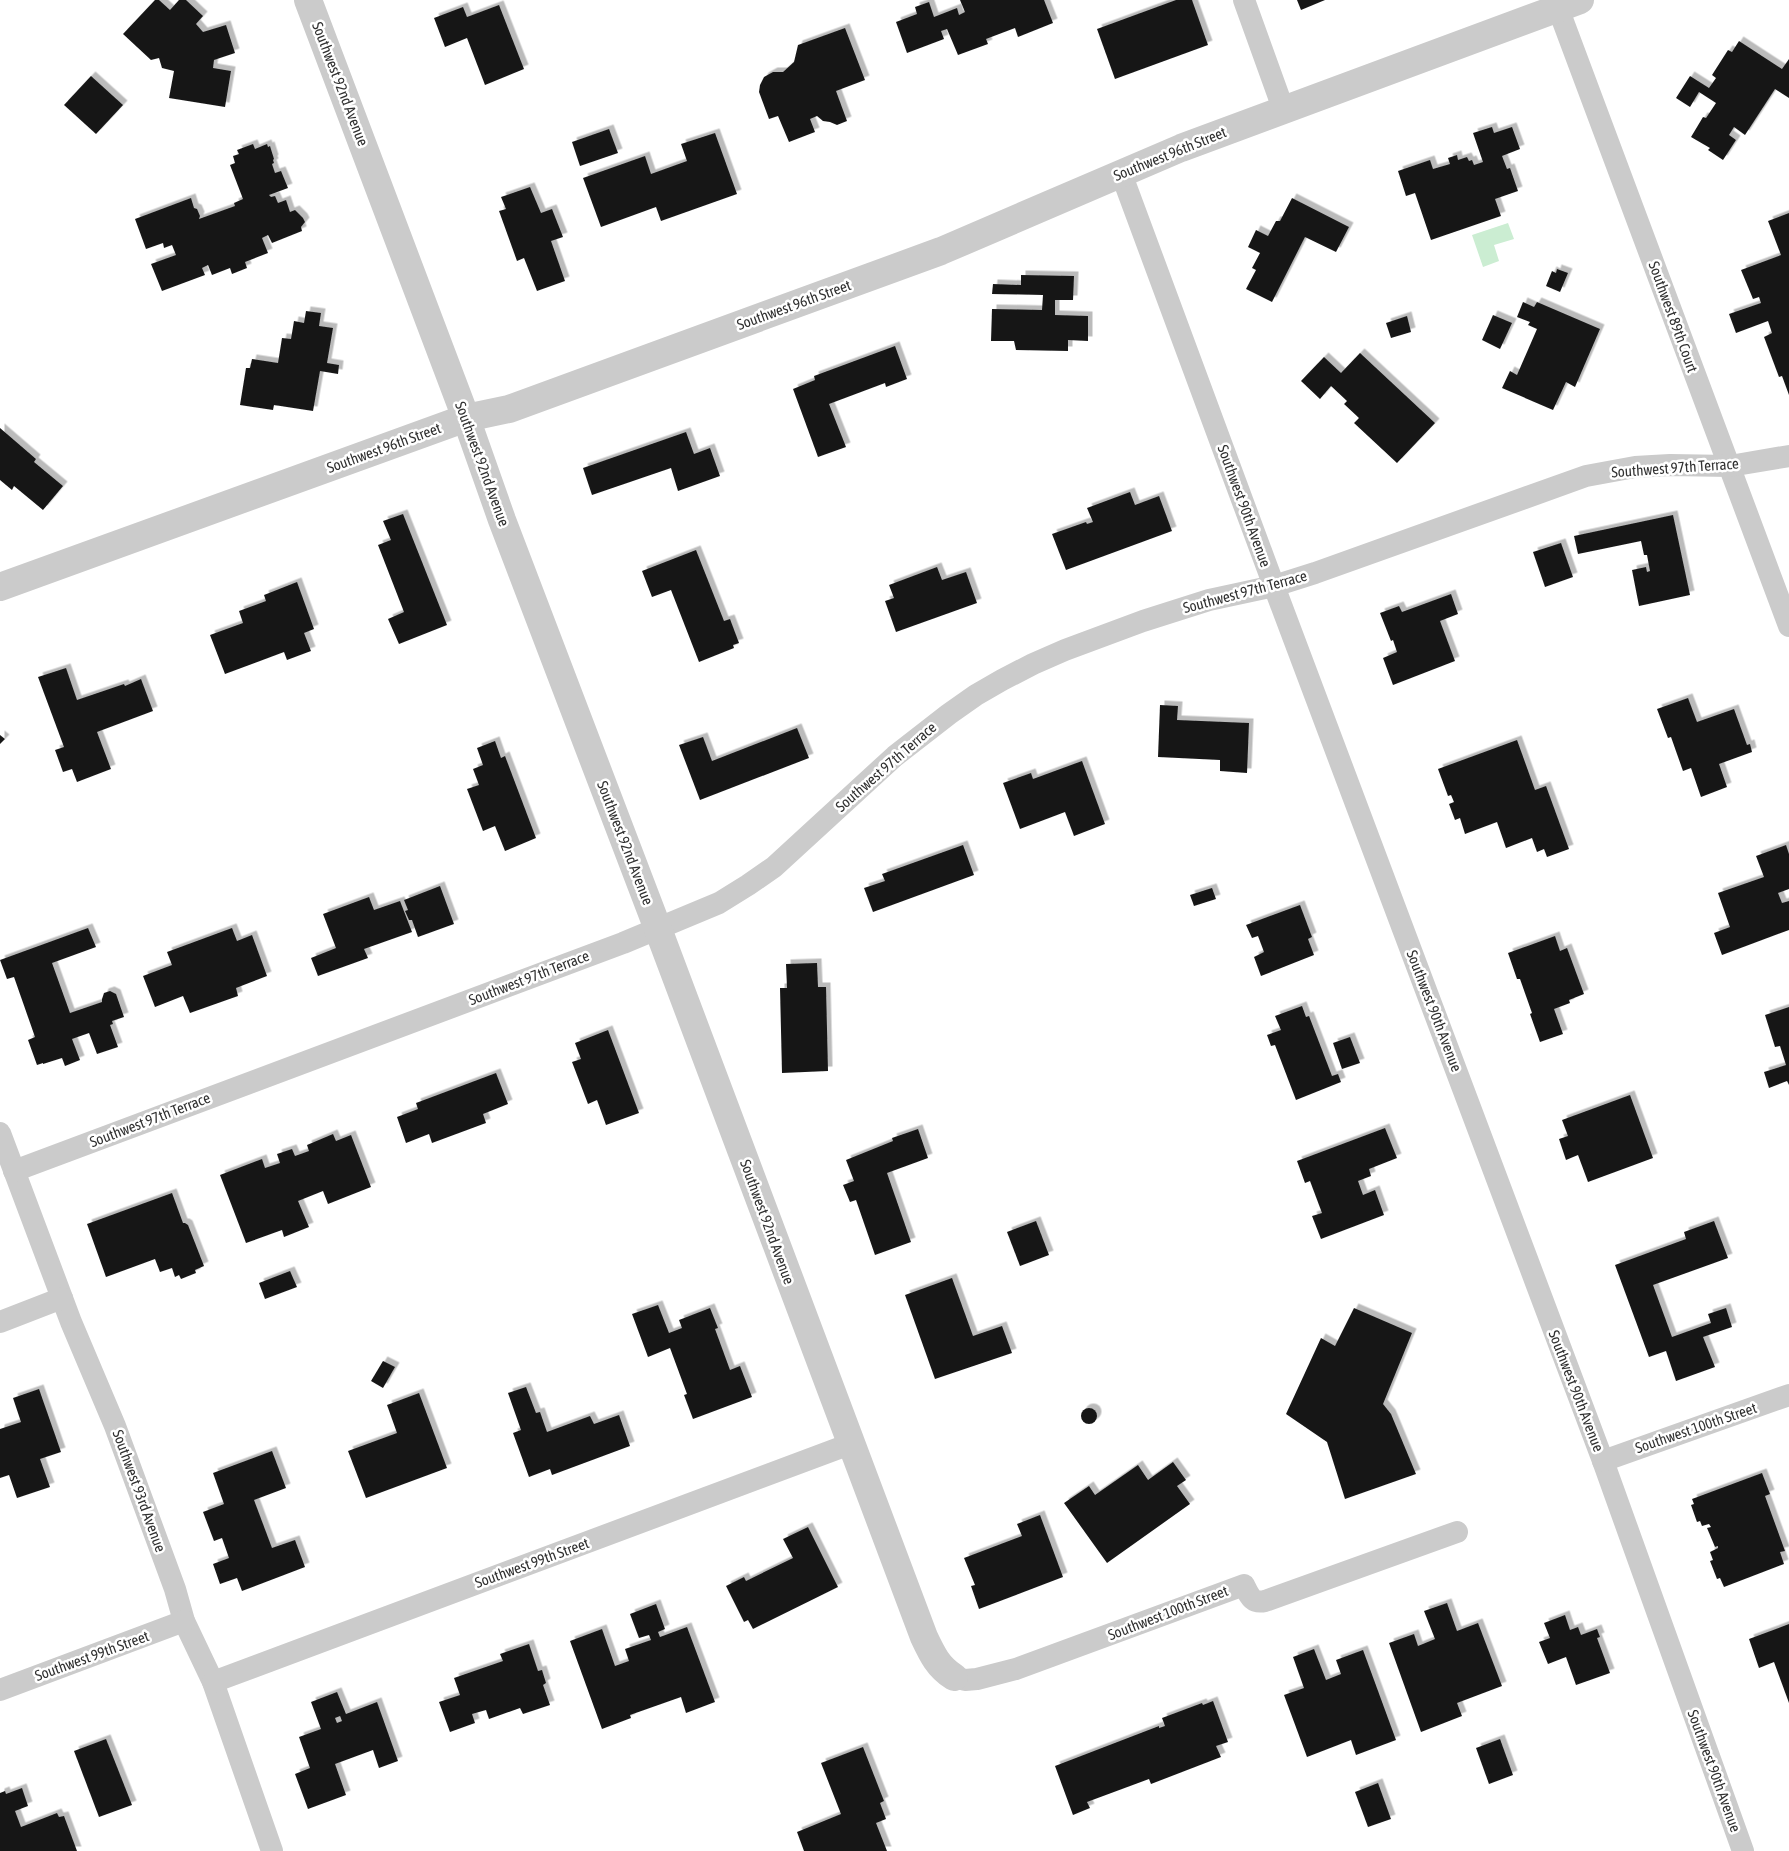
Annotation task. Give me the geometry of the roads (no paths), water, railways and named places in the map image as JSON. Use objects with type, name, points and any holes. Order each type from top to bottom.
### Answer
[{"type":"street","name":"Southwest 92nd Avenue","points":[[308,0],[466,418],[505,529],[658,929],[924,1637],[932,1655],[943,1670],[954,1677]]},
{"type":"street","points":[[1244,0],[1284,111]]},
{"type":"street","name":"Southwest 96th Street","points":[[0,587],[466,418],[509,409],[778,312],[941,251],[1181,148],[1569,4]]},
{"type":"street","name":"Southwest 89th Court","points":[[1569,4],[1709,415],[1730,466],[1789,626]]},
{"type":"street","name":"Southwest 90th Avenue","points":[[1121,173],[1602,1461],[1743,1851]]},
{"type":"street","name":"Southwest 97th Terrace","points":[[14,1171],[658,929],[719,903],[774,867],[895,756],[949,714],[1002,680],[1065,650],[1143,621],[1209,600],[1274,586],[1315,573],[1586,476],[1635,467],[1670,465],[1730,466],[1789,456]]},
{"type":"street","name":"Southwest 93rd Avenue","points":[[0,1133],[62,1298],[116,1426],[175,1589],[184,1621],[213,1682],[272,1851]]},
{"type":"street","points":[[0,1322],[62,1298]]},
{"type":"street","name":"Southwest 100th Street","points":[[1602,1461],[1789,1395]]},
{"type":"street","name":"Southwest 99th Street","points":[[213,1682],[850,1444]]},
{"type":"street","name":"Southwest 100th Street","points":[[954,1677],[965,1680],[977,1679],[1016,1669],[1244,1585],[1252,1599],[1258,1602],[1264,1601],[1457,1532]]},
{"type":"street","name":"Southwest 99th Street","points":[[0,1690],[184,1621]]}]
